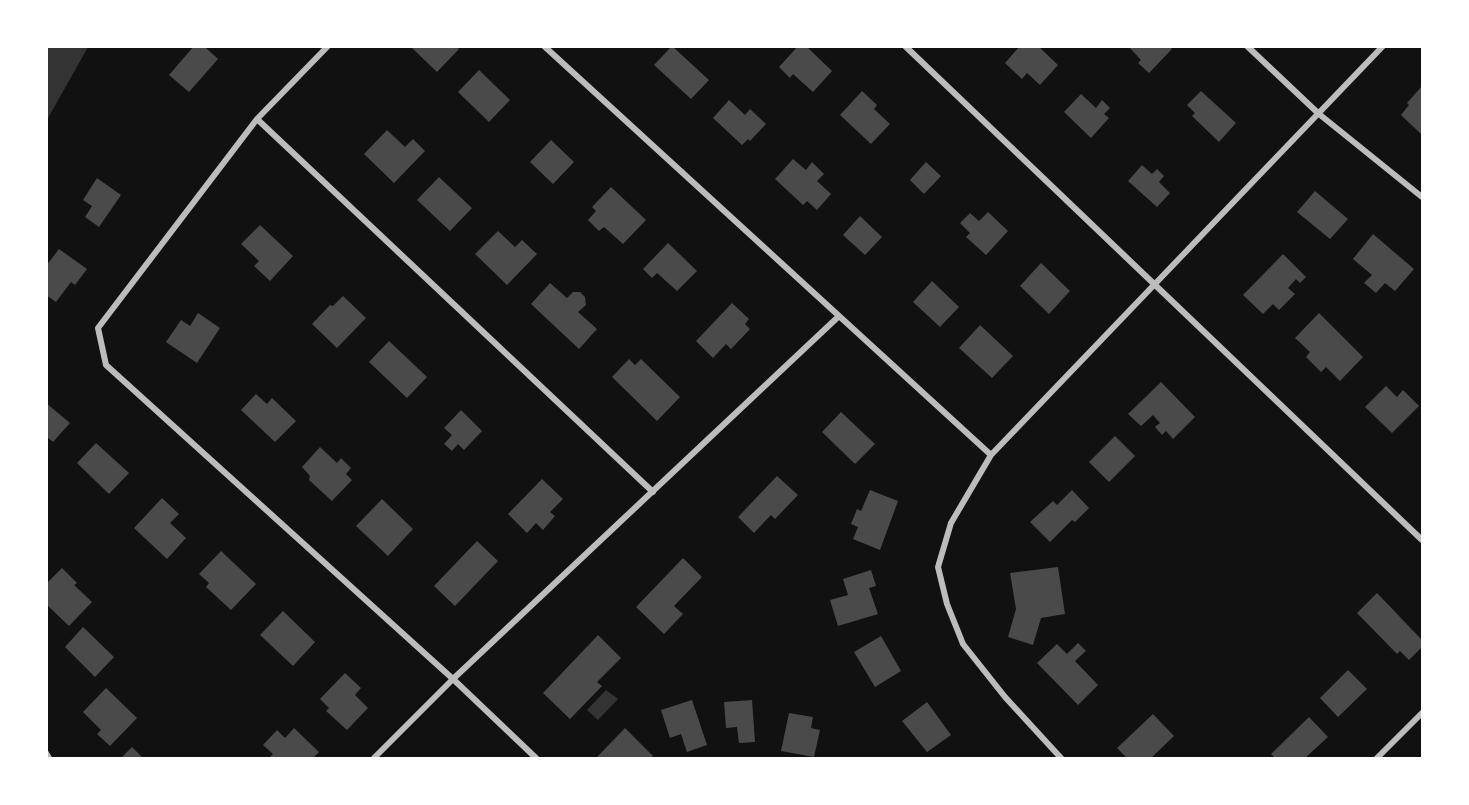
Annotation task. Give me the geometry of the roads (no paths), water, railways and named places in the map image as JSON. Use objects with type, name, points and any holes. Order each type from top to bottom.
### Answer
[{"type":"street","points":[[328,46],[257,119],[98,328],[106,365],[453,679],[536,759]]},
{"type":"street","points":[[544,46],[991,455]]},
{"type":"street","points":[[905,46],[1422,540]]},
{"type":"street","points":[[1247,46],[1319,114],[1422,197]]},
{"type":"street","points":[[1061,759],[1005,697],[963,644],[947,604],[938,567],[951,524],[991,455],[1383,46]]},
{"type":"street","points":[[257,119],[653,492]]},
{"type":"street","points":[[374,759],[453,679],[838,317]]},
{"type":"street","points":[[1377,759],[1422,713]]},
{"type":"street","points":[[46,753],[49,759]]}]
